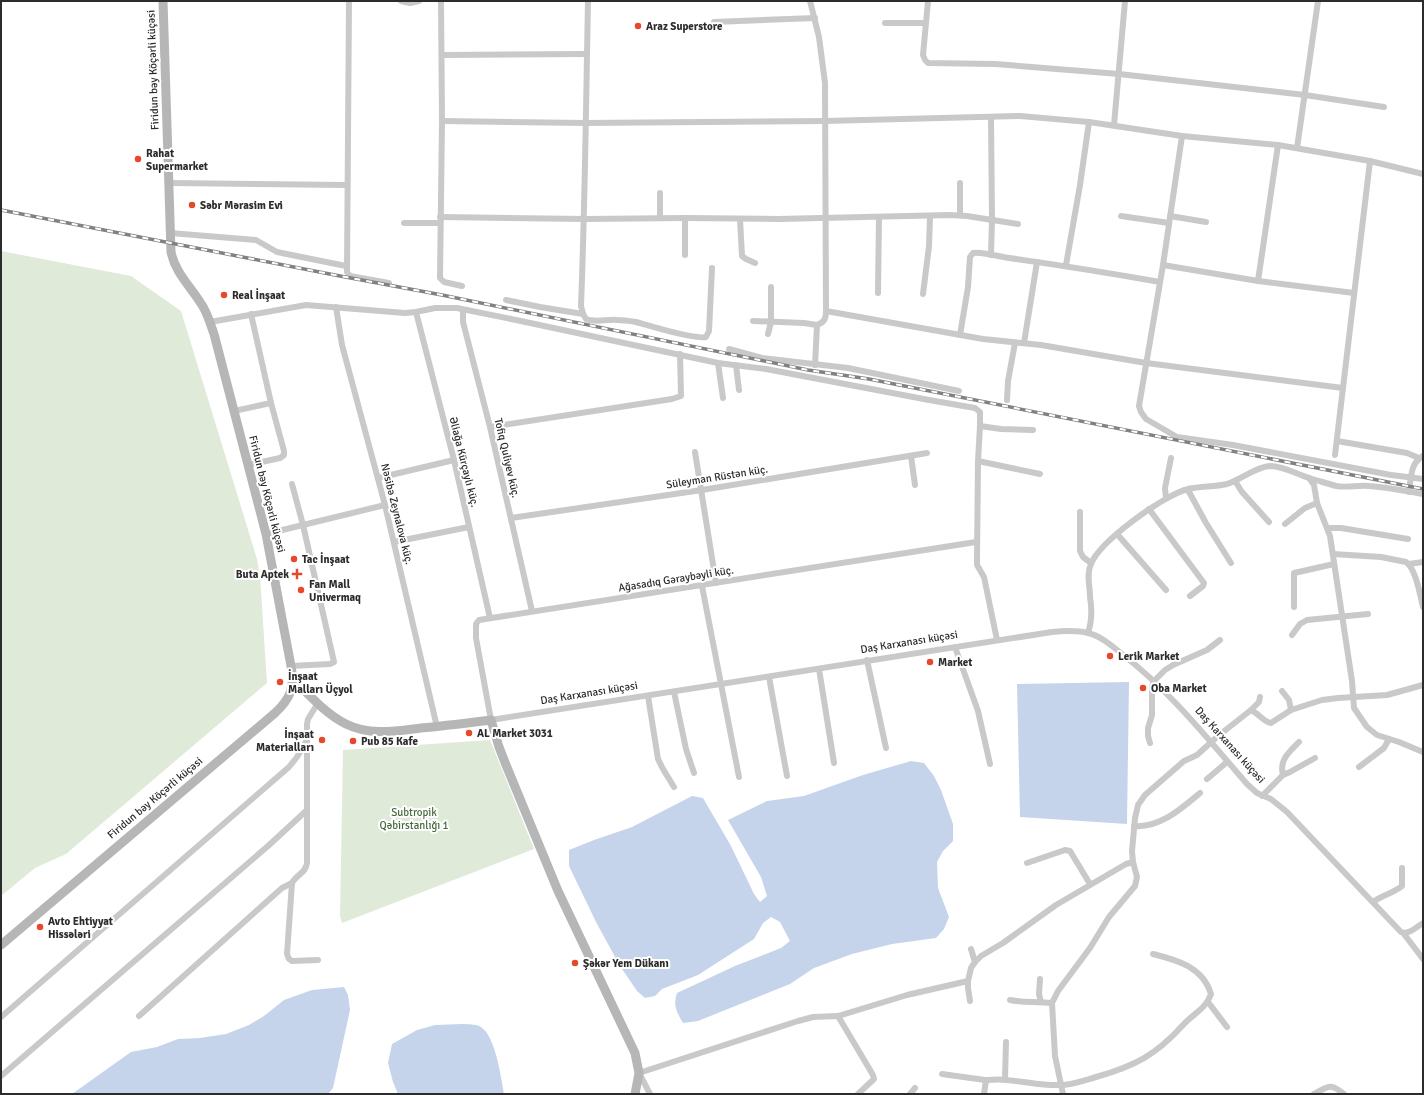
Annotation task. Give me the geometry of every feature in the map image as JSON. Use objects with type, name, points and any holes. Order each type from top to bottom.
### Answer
[{"type":"street","name":"Firidun bəy Köçərli küçəsi","points":[[1,945],[286,702],[290,694],[293,679],[266,534],[214,334],[204,307],[181,276],[173,261],[170,233],[163,1]]},
{"type":"street","points":[[349,1],[346,266],[350,276],[389,282]]},
{"type":"street","points":[[401,1],[410,3],[419,1]]},
{"type":"street","points":[[441,1],[442,121],[440,278],[444,282],[462,286]]},
{"type":"street","points":[[588,1],[585,123],[585,219],[581,306],[583,314],[586,319],[590,321],[617,320],[634,322],[687,335],[702,338],[706,337],[708,336],[709,331],[712,268]]},
{"type":"street","points":[[753,321],[817,325],[822,324],[826,320],[825,83],[823,61],[815,18],[810,1]]},
{"type":"street","points":[[928,1],[923,55],[928,63],[995,64],[1119,74],[1305,95],[1384,107]]},
{"type":"street","points":[[1114,125],[1125,1]]},
{"type":"street","points":[[1297,148],[1318,1]]},
{"type":"street","points":[[714,22],[815,18]]},
{"type":"street","points":[[885,23],[926,23]]},
{"type":"street","points":[[442,55],[587,54]]},
{"type":"street","points":[[442,121],[585,123],[825,121],[1020,116],[1114,125],[1182,136],[1278,145],[1370,161],[1423,174]]},
{"type":"street","points":[[991,117],[991,255]]},
{"type":"street","points":[[1066,265],[1089,122]]},
{"type":"street","points":[[1182,136],[1163,265],[1139,406],[1141,412],[1146,419],[1177,437],[1233,445],[1390,475],[1423,479]]},
{"type":"street","points":[[1258,281],[1278,145]]},
{"type":"street","points":[[1334,455],[1337,441],[1342,388],[1370,161]]},
{"type":"street","points":[[169,183],[347,185]]},
{"type":"street","points":[[960,183],[960,215]]},
{"type":"street","points":[[660,193],[660,218]]},
{"type":"street","points":[[404,223],[440,220],[660,218],[825,219],[960,215],[1018,224]]},
{"type":"street","points":[[923,294],[929,246],[930,216]]},
{"type":"street","points":[[1121,216],[1169,223]]},
{"type":"street","points":[[1170,216],[1206,222]]},
{"type":"street","points":[[878,292],[879,217]]},
{"type":"street","points":[[684,255],[685,218]]},
{"type":"street","points":[[740,219],[742,256],[755,263]]},
{"type":"street","points":[[170,233],[256,240],[277,252],[346,266]]},
{"type":"street","points":[[960,335],[968,287],[970,257],[973,253],[977,252],[1037,262],[1066,265],[1160,282]]},
{"type":"street","points":[[1024,343],[1037,262]]},
{"type":"street","points":[[1163,265],[1258,281],[1354,293]]},
{"type":"street","points":[[768,334],[771,322],[771,287]]},
{"type":"street","points":[[506,300],[583,314]]},
{"type":"street","points":[[210,322],[298,305],[405,313],[439,307],[463,310],[718,363],[766,369],[975,408],[980,412],[976,542],[977,565],[984,577],[997,640]]},
{"type":"street","name":"Nəsibə Zeynalova küç.","points":[[336,307],[342,345],[385,505],[437,727]]},
{"type":"street","name":"Tofiq Quliyev küç.","points":[[463,310],[463,322],[490,427],[532,611]]},
{"type":"street","points":[[826,311],[960,335],[1024,343],[1146,363],[1342,388]]},
{"type":"street","name":"Əliağa Kürçaylı küç.","points":[[416,312],[454,460],[490,618]]},
{"type":"street","points":[[248,466],[284,456],[251,314]]},
{"type":"street","points":[[815,365],[817,325]]},
{"type":"street","points":[[1007,400],[1008,381],[1015,343]]},
{"type":"street","points":[[729,349],[762,358],[860,370],[959,391]]},
{"type":"street","points":[[490,427],[672,399],[681,396],[680,354]]},
{"type":"street","points":[[718,363],[723,398]]},
{"type":"street","points":[[736,365],[739,390]]},
{"type":"street","points":[[234,411],[271,403]]},
{"type":"street","points":[[980,426],[1001,429],[1033,430]]},
{"type":"street","points":[[1337,441],[1407,453],[1421,457],[1415,463],[1409,492]]},
{"type":"street","points":[[695,452],[716,584]]},
{"type":"street","name":"Süleyman Rüstən küç.","points":[[511,518],[702,490],[926,453]]},
{"type":"street","points":[[911,456],[915,486]]},
{"type":"street","points":[[1166,498],[1165,488],[1171,458]]},
{"type":"street","points":[[378,478],[454,460]]},
{"type":"street","points":[[978,461],[1040,474]]},
{"type":"street","points":[[1088,633],[1092,616],[1088,576],[1091,563],[1102,548],[1117,534],[1149,509],[1166,498],[1188,490],[1235,481],[1268,466],[1302,474],[1309,478],[1337,486],[1375,486],[1423,494]]},
{"type":"street","points":[[1309,478],[1314,485],[1317,503],[1328,528],[1343,616],[1352,681],[1354,708],[1367,727],[1377,735],[1423,752]]},
{"type":"street","points":[[1235,481],[1242,492],[1269,522]]},
{"type":"street","points":[[291,666],[330,664],[334,662],[303,525],[292,484]]},
{"type":"street","points":[[1188,490],[1206,523],[1231,563]]},
{"type":"street","points":[[1285,524],[1305,508],[1317,503]]},
{"type":"street","points":[[266,534],[385,505]]},
{"type":"street","points":[[1149,509],[1204,583],[1203,586],[1190,596]]},
{"type":"street","points":[[1080,512],[1080,551],[1083,557],[1091,563]]},
{"type":"street","points":[[394,542],[469,527]]},
{"type":"street","points":[[1328,528],[1341,528],[1408,539]]},
{"type":"street","points":[[1117,534],[1166,590]]},
{"type":"street","name":"Ağasadıq Gəraybəyli küç.","points":[[490,720],[475,630],[476,624],[479,620],[976,542]]},
{"type":"street","points":[[1333,554],[1381,557],[1403,561],[1409,564],[1423,562]]},
{"type":"street","points":[[1294,607],[1294,573],[1334,564]]},
{"type":"street","points":[[1409,564],[1423,607]]},
{"type":"street","points":[[702,586],[739,777]]},
{"type":"street","points":[[1292,635],[1303,622],[1368,614]]},
{"type":"street","name":"Daş Karxanası küçəsi","points":[[293,679],[318,703],[346,724],[365,731],[386,732],[490,720],[1052,632],[1067,631],[1088,633],[1114,647],[1154,681],[1176,703],[1247,784],[1262,796],[1271,799],[1287,812],[1400,932],[1404,934],[1423,959]]},
{"type":"street","points":[[1150,743],[1148,728],[1152,714],[1152,688],[1154,681],[1165,670],[1173,665],[1207,650],[1220,640]]},
{"type":"street","points":[[955,647],[978,711],[990,764]]},
{"type":"street","points":[[868,660],[886,748]]},
{"type":"street","points":[[818,669],[834,763]]},
{"type":"street","points":[[769,677],[787,776]]},
{"type":"street","points":[[1251,710],[1271,723],[1291,710],[1322,700],[1387,695],[1423,685]]},
{"type":"street","points":[[1282,691],[1289,700],[1291,710]]},
{"type":"street","points":[[674,692],[686,749],[694,773]]},
{"type":"street","points":[[648,696],[658,759],[674,787]]},
{"type":"street","points":[[1063,1094],[1054,1056],[1052,1003],[1058,991],[1090,948],[1109,917],[1135,886],[1137,877],[1132,851],[1134,826],[1138,805],[1145,794],[1184,761],[1197,755],[1251,710],[1259,702],[1260,697]]},
{"type":"street","points":[[318,703],[308,719],[307,724],[307,867],[294,878],[292,883],[287,954],[289,959],[292,961],[318,960]]},
{"type":"street","points":[[490,720],[499,747],[558,891],[635,1052],[639,1073],[650,1094]]},
{"type":"street","points":[[1359,767],[1384,748],[1389,739]]},
{"type":"street","points":[[1,1017],[288,767],[297,757],[306,740]]},
{"type":"street","points":[[1282,775],[1281,767],[1283,760],[1299,742]]},
{"type":"street","points":[[1262,796],[1282,775],[1315,758]]},
{"type":"street","points":[[1207,779],[1227,762]]},
{"type":"street","points":[[1134,826],[1142,827],[1156,823],[1183,807],[1200,793]]},
{"type":"street","points":[[1,1076],[268,846],[306,811]]},
{"type":"street","points":[[1027,863],[1065,850],[1070,851],[1090,884]]},
{"type":"street","points":[[970,1001],[968,980],[971,968],[981,956],[1003,943],[1056,904],[1126,864],[1133,862]]},
{"type":"street","points":[[1373,902],[1402,886],[1402,868]]},
{"type":"street","points":[[139,1016],[282,888],[292,883]]},
{"type":"street","points":[[1404,934],[1423,923]]},
{"type":"street","points":[[971,949],[975,962]]},
{"type":"street","points":[[942,1074],[986,1080],[1005,1079],[1045,1085],[1062,1085],[1114,1072],[1143,1059],[1172,1037],[1187,1020],[1208,1002],[1211,994],[1210,988],[1195,971],[1185,964],[1153,954]]},
{"type":"street","points":[[1040,979],[1039,994],[1041,1002]]},
{"type":"street","points":[[639,1073],[812,1017],[838,1016],[968,980]]},
{"type":"street","points":[[1010,1000],[1020,1002],[1052,1003]]},
{"type":"street","points":[[1208,1002],[1227,1027]]},
{"type":"street","points":[[838,1016],[873,1075],[874,1079],[858,1094]]},
{"type":"street","points":[[1005,1079],[1006,1042]]},
{"type":"street","points":[[635,1094],[639,1073]]},
{"type":"street","points":[[984,1094],[986,1080]]},
{"type":"street","points":[[1314,1094],[1329,1086],[1334,1086],[1344,1094]]},
{"type":"street","points":[[910,1094],[915,1088]]},
{"type":"green space","points":[[1,251],[131,276],[181,311],[257,559],[260,577],[267,683],[66,854],[35,868],[1,896]]},
{"type":"green space","name":"Subtropik Qəbirstanlığı 1","points":[[490,740],[534,849],[342,923],[340,916],[343,750]]},
{"type":"water","points":[[1129,682],[1127,824],[1020,817],[1017,684]]},
{"type":"water","points":[[911,761],[924,763],[934,776],[941,790],[953,824],[953,841],[943,851],[937,862],[938,888],[949,917],[944,929],[936,938],[892,944],[852,954],[814,968],[790,984],[698,1021],[683,1023],[676,1008],[675,1001],[677,993],[735,966],[781,948],[790,941],[780,922],[771,917],[763,923],[754,939],[698,975],[662,989],[655,996],[645,998],[637,991],[620,966],[596,922],[569,866],[569,850],[632,827],[692,796],[703,798],[731,846],[754,894],[760,902],[767,896],[761,877],[728,820],[767,801],[804,796],[863,775]]},
{"type":"water","points":[[344,987],[348,995],[350,1010],[333,1088],[328,1094],[72,1094],[131,1052],[157,1047],[178,1039],[200,1038],[226,1034],[249,1025],[264,1016],[284,1000],[312,990]]},
{"type":"water","points":[[471,1024],[483,1028],[488,1035],[496,1055],[504,1094],[398,1094],[388,1063],[392,1044],[417,1030],[435,1025]]},
{"type":"railway","points":[[1,210],[442,295],[808,370],[869,379],[1423,489]]},
{"type":"place","name":"Araz Superstore","points":[[638,26]]},
{"type":"place","name":"Rahat Supermarket","points":[[138,159]]},
{"type":"place","name":"Səbr Mərasim Evi","points":[[192,205]]},
{"type":"place","name":"Real İnşaat","points":[[224,295]]},
{"type":"place","name":"Tac İnşaat","points":[[294,559]]},
{"type":"place","name":"Buta Aptek","points":[[297,574]]},
{"type":"place","name":"Fan Mall Univermaq","points":[[301,590]]},
{"type":"place","name":"Lerik Market","points":[[1110,656]]},
{"type":"place","name":"Market","points":[[930,662]]},
{"type":"place","name":"İnşaat Malları Üçyol","points":[[280,682]]},
{"type":"place","name":"Oba Market","points":[[1143,688]]},
{"type":"place","name":"AL Market 3031","points":[[469,733]]},
{"type":"place","name":"İnşaat Materialları","points":[[322,740]]},
{"type":"place","name":"Pub 85 Kafe","points":[[353,741]]},
{"type":"place","name":"Avto Ehtiyyat Hissələri","points":[[40,927]]},
{"type":"place","name":"Şəkər Yem Dükanı","points":[[575,963]]}]
